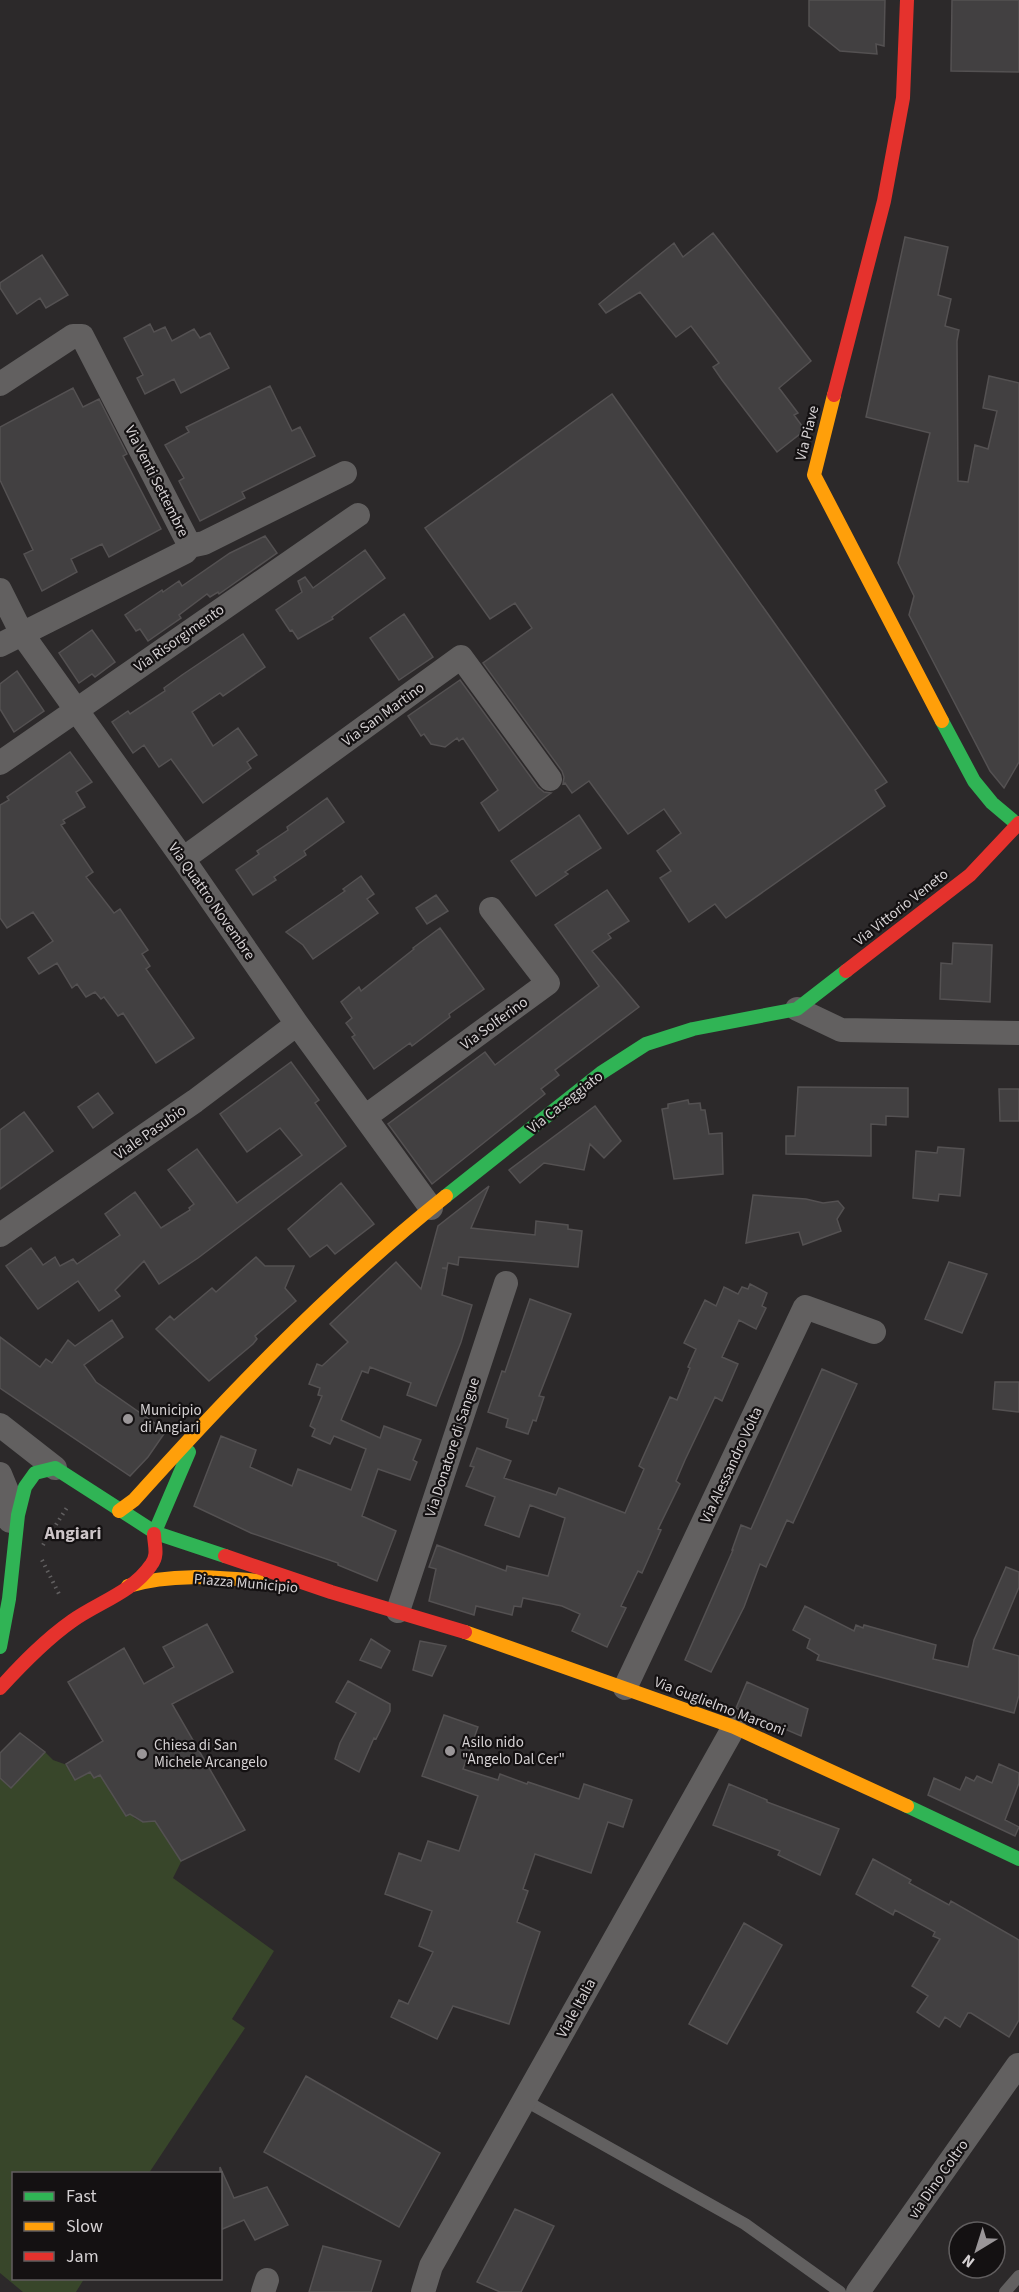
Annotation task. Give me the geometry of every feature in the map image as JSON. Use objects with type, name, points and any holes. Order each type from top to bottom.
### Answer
[{"type":"street","name":"Via Piave","points":[[907,0],[903,98],[884,201],[814,475],[974,781],[992,803],[1018,824]]},
{"type":"street","name":"Via Venti Settembre","points":[[0,384],[73,336],[82,336],[190,546],[185,552],[0,645]]},
{"type":"street","points":[[190,546],[204,543],[345,473]]},
{"type":"street","name":"Via Risorgimento","points":[[0,763],[358,514]]},
{"type":"street","name":"Via Quattro Novembre","points":[[0,590],[22,634],[183,859],[297,1024],[431,1208]]},
{"type":"street","name":"Via San Martino","points":[[183,859],[461,657],[550,779]]},
{"type":"street","name":"Via Vittorio Veneto","points":[[797,1009],[970,875],[1018,824]]},
{"type":"street","name":"Via Solferino","points":[[365,1117],[548,983],[491,909]]},
{"type":"street","points":[[797,1009],[841,1030],[1019,1033]]},
{"type":"street","name":"Via Caseggiato","points":[[205,1421],[278,1346],[431,1208],[601,1074],[646,1044],[693,1029],[797,1009]]},
{"type":"street","name":"Viale Pasubio","points":[[0,1235],[195,1101],[297,1024]]},
{"type":"street","name":"Via Donatore di Sangue","points":[[398,1611],[506,1282]]},
{"type":"street","name":"Via Alessandro Volta","points":[[625,1688],[805,1307],[874,1332]]},
{"type":"street","points":[[119,1511],[134,1500],[205,1421]]},
{"type":"street","name":"Piazza Municipio","points":[[0,1688],[19,1666],[72,1621],[126,1587],[155,1559],[157,1549],[153,1535],[156,1533],[178,1474],[205,1421]]},
{"type":"street","name":"Piazza Municipio","points":[[0,1425],[55,1468],[156,1533],[331,1592],[398,1611]]},
{"type":"street","points":[[0,1647],[10,1592],[13,1550],[26,1487],[29,1479],[44,1468],[55,1468]]},
{"type":"street","points":[[0,1474],[7,1491],[13,1550]]},
{"type":"street","name":"Piazza Municipio","points":[[126,1587],[158,1578],[217,1577],[262,1581],[331,1592]]},
{"type":"street","points":[[10,1592],[13,1604],[20,1614]]},
{"type":"street","name":"Via Guglielmo Marconi","points":[[398,1611],[476,1635],[734,1727],[832,1770],[1019,1859]]},
{"type":"street","name":"Piazza Municipio","points":[[45,1628],[54,1629],[72,1621]]},
{"type":"street","name":"Viale Italia","points":[[423,2292],[431,2266],[734,1727]]},
{"type":"street","name":"via Dino Coltro","points":[[858,2292],[1018,2065]]},
{"type":"lane","points":[[524,2100],[745,2224],[840,2292]]},
{"type":"lane","points":[[1005,2292],[1019,2276]]},
{"type":"path","points":[[72,1621],[39,1552],[81,1485]]},
{"type":"green space","points":[[45,1752],[53,1760],[67,1765],[75,1780],[90,1772],[94,1778],[100,1775],[126,1816],[132,1813],[134,1818],[143,1822],[153,1818],[182,1860],[173,1878],[274,1951],[232,2019],[245,2028],[150,2172],[12,2172],[12,2280],[83,2280],[76,2292],[23,2292],[0,2273],[0,1778],[11,1788]]},
{"type":"building","points":[[809,0],[885,0],[884,46],[876,44],[877,54],[840,51],[809,26]]},
{"type":"building","points":[[952,0],[1019,0],[1019,72],[951,71]]},
{"type":"building","points":[[713,233],[811,361],[779,388],[798,413],[794,415],[805,430],[777,452],[713,367],[719,363],[691,326],[676,337],[640,292],[606,313],[599,304],[674,243],[683,257]]},
{"type":"building","points":[[905,237],[948,247],[938,295],[951,299],[945,326],[959,330],[957,341],[958,481],[968,482],[975,445],[988,449],[997,411],[983,408],[989,376],[1019,383],[1019,762],[1004,788],[990,771],[909,615],[914,596],[898,563],[930,433],[866,417]]},
{"type":"building","points":[[42,255],[68,295],[46,308],[40,298],[17,314],[0,288],[0,283]]},
{"type":"building","points":[[150,324],[154,332],[165,327],[172,341],[194,329],[200,338],[210,333],[229,368],[181,393],[174,379],[145,394],[137,378],[143,375],[124,338]]},
{"type":"building","points":[[270,386],[292,431],[300,427],[315,456],[242,492],[245,498],[200,521],[179,481],[184,478],[165,445],[189,432],[186,427]]},
{"type":"building","points":[[73,388],[83,407],[99,399],[127,454],[123,456],[161,529],[109,557],[102,544],[71,559],[77,572],[42,591],[24,554],[33,550],[0,480],[0,427]]},
{"type":"building","points":[[612,394],[887,782],[875,790],[885,806],[726,918],[715,904],[689,922],[660,878],[671,871],[657,851],[681,833],[664,809],[628,834],[589,781],[572,793],[565,783],[563,784],[562,771],[483,663],[532,628],[515,603],[490,619],[425,528]]},
{"type":"building","points":[[265,536],[277,553],[219,594],[218,592],[210,597],[207,594],[179,615],[181,618],[148,641],[140,629],[136,631],[125,615],[162,590],[163,592],[179,581],[182,586],[230,553]]},
{"type":"building","points":[[365,550],[385,578],[332,617],[333,619],[298,639],[276,610],[302,592],[298,581],[305,577],[313,588]]},
{"type":"building","points":[[404,614],[433,657],[399,680],[370,638]]},
{"type":"building","points":[[92,630],[115,662],[95,677],[92,674],[79,683],[59,653]]},
{"type":"building","points":[[243,634],[265,667],[223,696],[220,693],[192,712],[213,746],[238,728],[257,755],[247,762],[251,768],[203,803],[171,759],[159,767],[144,745],[133,753],[112,722],[128,711],[130,714],[165,691],[164,688]]},
{"type":"building","points":[[17,671],[44,711],[14,732],[0,709],[0,684]]},
{"type":"building","points":[[460,680],[538,787],[544,792],[551,793],[499,831],[481,803],[498,790],[463,738],[459,741],[457,738],[445,747],[431,744],[424,734],[421,736],[408,716]]},
{"type":"building","points":[[70,752],[92,782],[76,792],[85,807],[63,820],[65,823],[61,825],[93,872],[86,877],[114,913],[120,909],[148,950],[142,954],[150,966],[146,969],[194,1038],[156,1063],[123,1013],[118,1016],[104,997],[101,999],[95,992],[86,997],[77,984],[72,988],[57,963],[39,974],[28,958],[53,941],[33,912],[7,928],[0,918],[0,805],[9,800],[7,797]]},
{"type":"building","points":[[327,798],[344,822],[304,851],[306,855],[274,877],[276,880],[253,895],[236,870],[259,854],[257,851],[288,830],[287,827]]},
{"type":"building","points":[[579,815],[601,848],[565,872],[568,874],[536,896],[511,861]]},
{"type":"building","points":[[361,876],[374,894],[367,899],[378,913],[313,959],[303,945],[286,932],[345,891],[343,889]]},
{"type":"building","points":[[607,890],[629,921],[608,934],[611,938],[592,951],[639,1007],[555,1070],[559,1075],[541,1089],[545,1094],[432,1184],[388,1124],[485,1052],[495,1065],[599,986],[555,925]]},
{"type":"building","points":[[436,895],[448,911],[427,924],[416,908]]},
{"type":"building","points":[[440,928],[484,989],[449,1014],[450,1017],[412,1046],[410,1043],[374,1069],[352,1037],[355,1035],[346,1023],[352,1018],[341,1002],[359,987],[361,991]]},
{"type":"building","points":[[953,943],[992,945],[990,1002],[940,999],[941,963],[952,964]]},
{"type":"building","points":[[291,1062],[319,1100],[315,1103],[346,1146],[198,1258],[159,1284],[144,1261],[115,1290],[120,1296],[99,1311],[78,1281],[38,1309],[6,1266],[31,1248],[43,1265],[55,1257],[60,1266],[73,1259],[77,1264],[120,1235],[105,1214],[135,1192],[161,1228],[190,1210],[189,1208],[194,1204],[168,1170],[197,1149],[237,1203],[302,1155],[280,1128],[247,1152],[220,1114]]},
{"type":"building","points":[[798,1087],[908,1088],[908,1117],[886,1116],[886,1125],[871,1124],[871,1156],[786,1154],[786,1136],[795,1136]]},
{"type":"building","points":[[999,1089],[1019,1089],[1019,1121],[1000,1121]]},
{"type":"building","points":[[98,1093],[113,1113],[93,1128],[78,1107]]},
{"type":"building","points":[[688,1100],[689,1104],[700,1103],[701,1110],[705,1110],[709,1134],[722,1133],[723,1174],[674,1179],[662,1109],[668,1108],[668,1104]]},
{"type":"building","points":[[595,1106],[621,1141],[604,1158],[590,1144],[584,1170],[544,1163],[520,1183],[509,1170]]},
{"type":"building","points":[[24,1112],[53,1151],[0,1189],[0,1130]]},
{"type":"building","points":[[938,1147],[964,1149],[960,1196],[939,1194],[938,1201],[913,1198],[916,1151],[937,1153]]},
{"type":"building","points":[[341,1183],[374,1224],[335,1254],[327,1245],[310,1257],[288,1229]]},
{"type":"building","points":[[489,1186],[471,1228],[535,1235],[536,1221],[568,1225],[568,1229],[582,1231],[578,1267],[459,1257],[458,1265],[448,1263],[447,1268],[442,1268],[447,1269],[442,1295],[472,1305],[461,1342],[436,1406],[407,1395],[411,1383],[370,1367],[368,1373],[362,1371],[341,1420],[380,1438],[384,1426],[421,1440],[413,1460],[417,1462],[410,1480],[378,1469],[362,1516],[396,1531],[377,1581],[338,1565],[338,1563],[251,1533],[194,1506],[221,1436],[256,1450],[250,1467],[292,1486],[298,1469],[351,1490],[366,1449],[334,1436],[330,1444],[312,1436],[315,1429],[310,1426],[322,1396],[318,1395],[320,1388],[309,1384],[317,1364],[322,1366],[348,1342],[330,1324],[396,1262],[421,1289],[438,1226]]},
{"type":"building","points":[[753,1195],[806,1199],[823,1203],[838,1201],[844,1208],[837,1219],[841,1231],[803,1245],[799,1232],[746,1243]]},
{"type":"building","points":[[256,1257],[265,1266],[294,1266],[285,1288],[296,1301],[255,1336],[257,1339],[253,1344],[209,1381],[156,1329],[170,1316],[174,1320],[212,1288],[216,1292]]},
{"type":"building","points":[[949,1262],[987,1274],[962,1333],[925,1319]]},
{"type":"building","points":[[750,1284],[767,1293],[762,1306],[766,1308],[756,1329],[739,1320],[722,1357],[738,1364],[722,1401],[715,1397],[685,1460],[676,1481],[680,1484],[658,1529],[661,1530],[642,1573],[638,1571],[621,1606],[626,1608],[607,1647],[572,1631],[580,1614],[562,1606],[523,1598],[521,1607],[514,1606],[512,1615],[476,1606],[474,1615],[429,1601],[436,1569],[429,1567],[437,1545],[506,1571],[507,1566],[548,1576],[565,1518],[530,1505],[519,1537],[485,1525],[495,1497],[466,1486],[474,1467],[470,1466],[477,1448],[511,1461],[504,1478],[556,1495],[559,1488],[625,1513],[644,1469],[639,1466],[670,1397],[677,1400],[690,1368],[688,1367],[696,1349],[684,1343],[705,1300],[716,1306],[724,1287],[738,1294],[742,1287],[748,1289]]},
{"type":"building","points":[[530,1299],[571,1314],[539,1396],[544,1397],[536,1421],[533,1420],[528,1434],[506,1427],[508,1419],[488,1412],[502,1371],[505,1372]]},
{"type":"building","points":[[112,1320],[123,1337],[84,1365],[96,1382],[166,1431],[148,1457],[130,1476],[0,1388],[0,1337],[40,1367],[46,1359],[52,1363],[68,1340],[75,1346]]},
{"type":"building","points":[[822,1369],[857,1384],[793,1523],[787,1520],[766,1567],[760,1564],[744,1607],[711,1672],[685,1660],[733,1550],[741,1525],[751,1529]]},
{"type":"building","points":[[995,1382],[1019,1382],[1019,1412],[993,1409]]},
{"type":"building","points":[[1006,1567],[1019,1572],[1019,1587],[993,1649],[1019,1656],[1019,1695],[1014,1713],[817,1660],[819,1655],[807,1648],[810,1639],[793,1630],[805,1606],[854,1631],[856,1625],[863,1628],[864,1625],[936,1645],[933,1659],[968,1667],[974,1640]]},
{"type":"building","name":"Chiesa di San Michele Arcangelo","points":[[207,1624],[233,1672],[172,1704],[245,1830],[181,1861],[155,1821],[143,1822],[130,1814],[126,1816],[100,1775],[94,1778],[90,1772],[75,1780],[66,1764],[103,1741],[68,1682],[124,1648],[144,1684],[174,1667],[163,1647]]},
{"type":"building","points":[[371,1639],[390,1651],[381,1668],[360,1660]]},
{"type":"building","points":[[420,1641],[446,1646],[432,1676],[413,1670]]},
{"type":"building","points":[[348,1681],[390,1704],[390,1711],[376,1739],[374,1738],[359,1772],[335,1759],[340,1743],[356,1713],[336,1702]]},
{"type":"building","points":[[747,1682],[808,1709],[801,1736],[736,1708]]},
{"type":"building","points":[[444,1715],[478,1727],[463,1769],[498,1780],[500,1774],[579,1799],[584,1784],[632,1800],[623,1827],[608,1822],[591,1873],[535,1854],[523,1889],[528,1891],[517,1922],[540,1932],[509,2024],[453,2006],[437,2039],[391,2017],[399,2000],[408,2004],[433,1952],[419,1946],[432,1911],[385,1894],[399,1853],[421,1861],[428,1841],[459,1851],[478,1796],[422,1776]]},
{"type":"building","points":[[20,1733],[45,1752],[11,1788],[0,1778],[0,1753]]},
{"type":"building","points":[[999,1764],[1019,1773],[1019,1783],[1005,1820],[1019,1827],[1015,1836],[928,1795],[934,1778],[960,1790],[966,1777],[974,1781],[977,1776],[992,1783]]},
{"type":"building","points":[[729,1784],[767,1800],[767,1802],[839,1829],[820,1875],[778,1855],[780,1851],[713,1825]]},
{"type":"building","points":[[873,1859],[911,1880],[909,1883],[949,1905],[951,1901],[1019,1940],[1019,2020],[1009,2037],[971,2013],[968,2013],[960,2027],[945,2017],[939,2027],[917,2012],[928,1996],[912,1986],[940,1939],[933,1936],[935,1932],[895,1910],[893,1915],[856,1894]]},
{"type":"building","points":[[744,1923],[782,1945],[727,2044],[689,2024]]},
{"type":"building","points":[[306,2076],[440,2153],[399,2227],[264,2152]]},
{"type":"building","points":[[220,2167],[234,2198],[267,2187],[288,2225],[255,2240],[244,2220],[222,2229],[222,2172],[220,2172]]},
{"type":"building","points":[[515,2209],[554,2226],[521,2292],[500,2292],[477,2282]]},
{"type":"building","points":[[323,2246],[381,2261],[371,2292],[309,2292]]},
{"type":"traffic: fast","points":[[942,721],[974,781],[992,803],[1018,825]]},
{"type":"traffic: fast","points":[[446,1196],[601,1073],[646,1044],[693,1029],[797,1009],[846,971]]},
{"type":"traffic: fast","points":[[154,1534],[189,1452]]},
{"type":"traffic: fast","points":[[0,1647],[9,1599],[18,1515],[25,1487],[35,1473],[55,1468],[156,1533],[225,1556]]},
{"type":"traffic: fast","points":[[907,1806],[1019,1859]]},
{"type":"traffic: slow","points":[[834,395],[814,475],[942,721]]},
{"type":"traffic: slow","points":[[119,1511],[134,1500],[245,1380],[323,1304],[446,1196]]},
{"type":"traffic: slow","points":[[128,1586],[176,1578],[209,1577],[258,1581]]},
{"type":"traffic: slow","points":[[465,1632],[734,1727],[907,1806]]},
{"type":"traffic: jam","points":[[834,395],[884,201],[903,98],[907,0]]},
{"type":"traffic: jam","points":[[846,971],[970,875],[1019,823]]},
{"type":"traffic: jam","points":[[0,1688],[62,1628],[135,1583],[155,1557],[154,1534]]},
{"type":"traffic: jam","points":[[225,1556],[331,1592],[465,1632]]},
{"type":"place","name":"Municipio di Angiari","points":[[128,1419]]},
{"type":"place","name":"Asilo nido \"Angelo Dal Cer\"","points":[[450,1751]]},
{"type":"place","name":"Chiesa di San Michele Arcangelo","points":[[142,1754]]},
{"type":"district","name":"Angiari","points":[[73,1533]]}]
